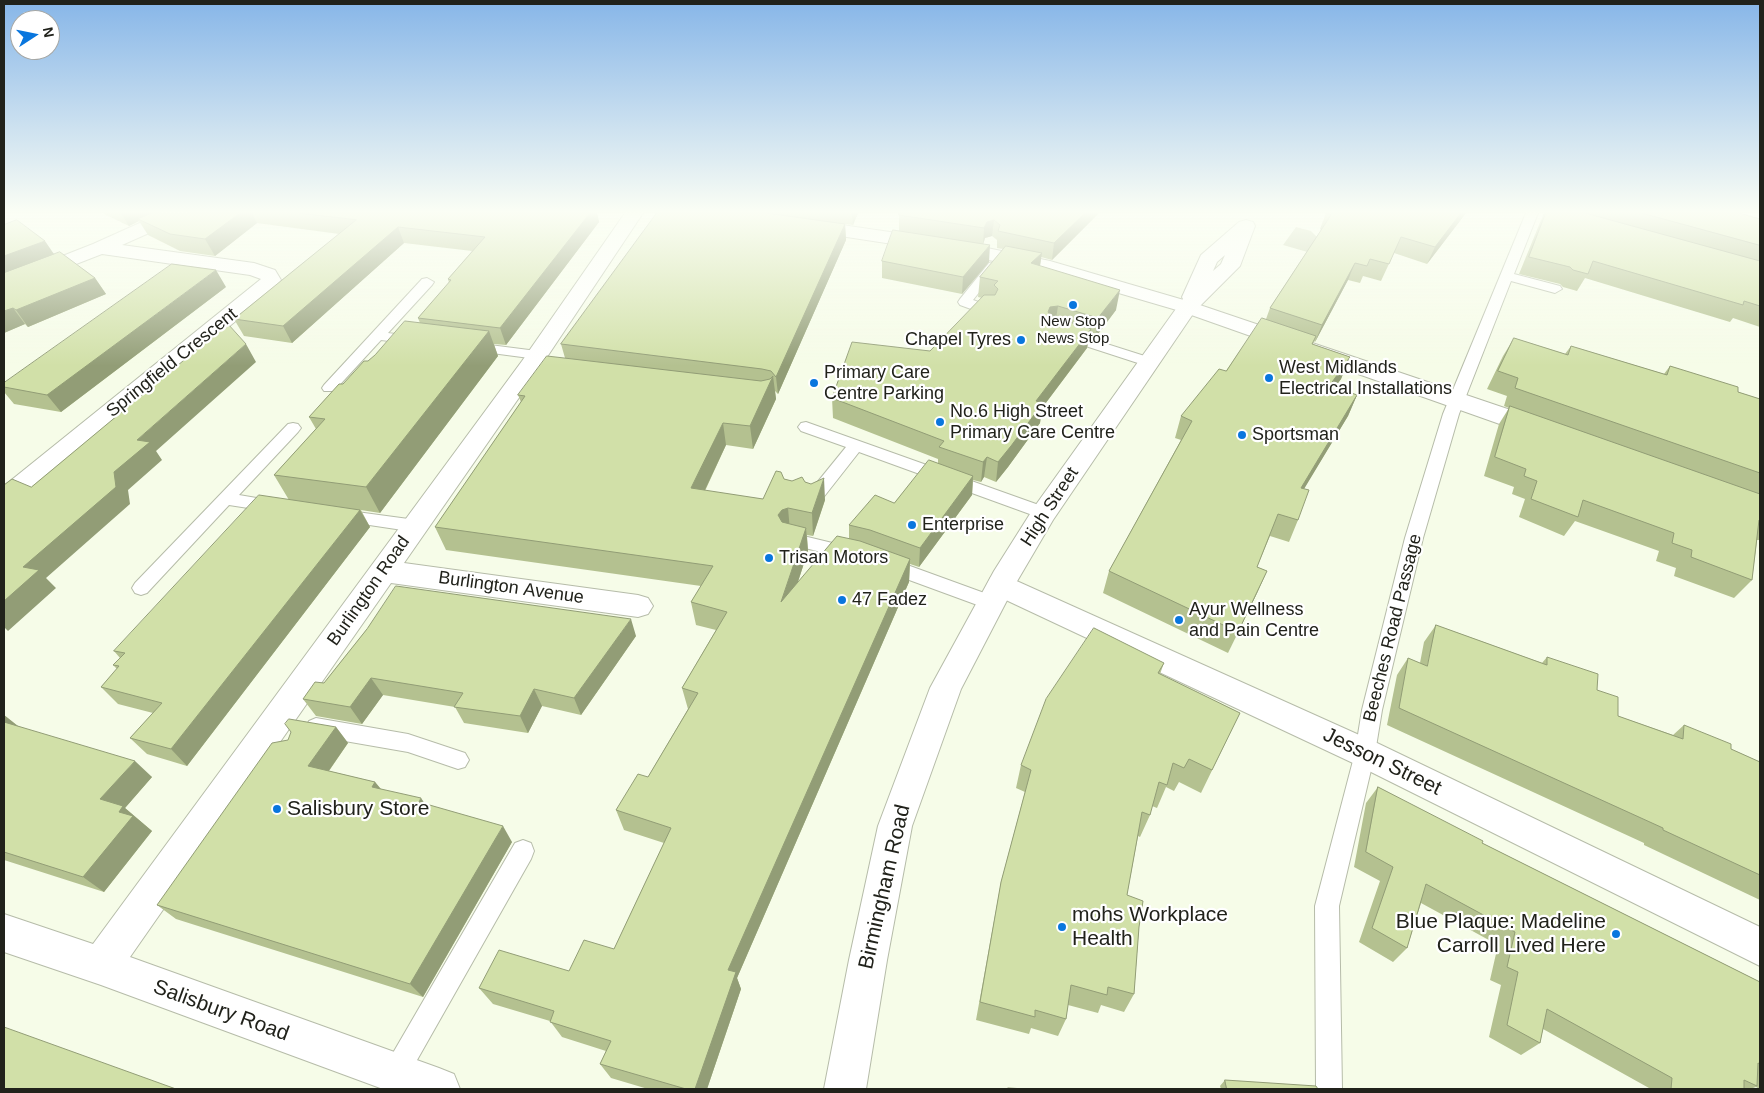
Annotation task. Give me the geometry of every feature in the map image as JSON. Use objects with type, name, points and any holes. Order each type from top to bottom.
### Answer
[{"type":"street","name":"Springfield Crescent","points":[[4,286],[60,264]]},
{"type":"street","name":"Springfield Crescent","points":[[4,500],[271,280],[268,274],[254,269],[217,264]]},
{"type":"street","name":"Burlington Road","points":[[100,966],[273,746],[277,720],[416,526],[542,363],[603,264]]},
{"type":"street","points":[[1040,264],[1187,307],[1558,436]]},
{"type":"street","name":"High Street","points":[[996,594],[1044,513],[1187,307],[1231,264]]},
{"type":"street","name":"Burlington Avenue","points":[[384,571],[638,606]]},
{"type":"street","name":"Jesson Street","points":[[996,594],[1365,753],[1760,947]]},
{"type":"street","name":"Birmingham Road","points":[[845,1089],[868,960],[896,826],[946,688],[996,594]]},
{"type":"street","name":"Salisbury Road","points":[[4,933],[438,1089]]},
{"type":"lane","points":[[985,264],[965,302],[987,310]]},
{"type":"lane","name":"Beeches Road Passage","points":[[1329,1089],[1327,906],[1365,753],[1369,726],[1414,538],[1456,400],[1512,264]]},
{"type":"lane","points":[[1507,276],[1555,289]]},
{"type":"lane","points":[[329,388],[427,282]]},
{"type":"lane","points":[[1054,331],[1149,362]]},
{"type":"lane","points":[[379,336],[426,342]]},
{"type":"lane","points":[[463,346],[542,363]]},
{"type":"lane","points":[[806,427],[1044,513]]},
{"type":"lane","points":[[141,588],[293,428]]},
{"type":"lane","points":[[807,495],[826,482],[856,445]]},
{"type":"lane","points":[[225,499],[294,509]]},
{"type":"lane","points":[[324,513],[416,526]]},
{"type":"lane","points":[[791,539],[868,557],[996,594]]},
{"type":"lane","points":[[277,720],[408,743],[458,760]]},
{"type":"lane","points":[[395,1074],[523,851]]},
{"type":"building","points":[[28,264],[76,264],[95,278],[16,310],[13,308],[4,311],[4,273]]},
{"type":"building","points":[[172,264],[216,270],[47,395],[4,387],[4,383]]},
{"type":"building","points":[[302,264],[355,264],[283,326],[234,319]]},
{"type":"building","points":[[461,264],[550,264],[500,328],[418,318],[451,280],[448,279]]},
{"type":"building","points":[[620,264],[827,264],[776,377],[771,371],[762,369],[561,344]]},
{"type":"building","points":[[897,264],[974,264],[963,277]]},
{"type":"building","points":[[991,264],[1034,264],[1120,290],[1098,318],[1058,306],[1050,307],[1048,312],[1051,316],[1091,329],[1036,401],[1043,403],[998,462],[987,457],[983,462],[939,447],[944,441],[832,398],[852,342],[930,351],[984,295],[995,295],[998,289],[994,285],[998,281],[980,277]]},
{"type":"building","points":[[1299,264],[1354,264],[1322,325],[1270,308]]},
{"type":"building","points":[[1558,264],[1592,264],[1588,274],[1573,270],[1570,267]]},
{"type":"building","points":[[1603,264],[1760,264],[1760,306],[1744,301],[1743,305]]},
{"type":"building","points":[[1262,318],[1316,336],[1312,344],[1350,357],[1330,385],[1357,395],[1301,488],[1309,490],[1298,520],[1278,514],[1257,567],[1267,571],[1238,632],[1109,571],[1192,421],[1181,416],[1219,369],[1226,371]]},
{"type":"building","points":[[405,321],[489,331],[366,487],[274,475],[325,419],[309,417],[339,384],[343,384],[364,361],[368,361],[375,355]]},
{"type":"building","points":[[228,324],[246,344],[137,440],[150,442],[114,472],[116,487],[23,567],[39,570],[4,601],[4,485],[12,479],[31,487]]},
{"type":"building","points":[[1514,338],[1568,355],[1571,346],[1667,375],[1670,366],[1738,387],[1738,392],[1760,399],[1760,473],[1515,388],[1518,378],[1498,371]]},
{"type":"building","points":[[547,356],[761,381],[770,379],[773,376],[750,426],[723,423],[691,488],[763,499],[776,471],[781,472],[784,479],[792,481],[802,477],[805,482],[811,484],[824,478],[812,513],[788,508],[782,510],[778,515],[782,522],[806,528],[781,602],[837,536],[860,541],[910,559],[728,970],[736,972],[695,1089],[686,1089],[600,1064],[611,1041],[550,1022],[554,1011],[479,988],[499,950],[569,971],[584,940],[614,949],[671,828],[616,810],[638,774],[648,777],[698,693],[682,688],[727,612],[691,602],[713,566],[435,527],[525,396],[518,395]]},
{"type":"building","points":[[1510,406],[1760,494],[1760,520],[1752,580],[1691,557],[1692,550],[1672,543],[1674,533],[1583,500],[1578,517],[1531,499],[1537,481],[1524,476],[1526,469],[1495,457]]},
{"type":"building","points":[[929,460],[973,476],[920,548],[870,530],[849,525],[875,495],[894,503]]},
{"type":"building","points":[[259,495],[360,510],[171,749],[130,738],[162,703],[101,687],[119,666],[113,665],[125,653],[114,651]]},
{"type":"building","points":[[396,586],[631,619],[574,698],[534,689],[520,716],[454,707],[463,693],[371,678],[350,707],[303,699],[315,682],[324,683],[367,629]]},
{"type":"building","points":[[1436,625],[1547,665],[1547,657],[1598,674],[1597,690],[1618,697],[1618,716],[1683,739],[1684,725],[1731,744],[1731,749],[1760,762],[1760,875],[1663,830],[1663,828],[1399,708],[1408,658],[1427,666]]},
{"type":"building","points":[[1094,628],[1164,663],[1158,673],[1240,713],[1212,770],[1189,759],[1184,768],[1173,763],[1167,785],[1159,782],[1150,815],[1142,812],[1127,895],[1143,901],[1134,994],[1108,987],[1107,995],[1071,985],[1066,1019],[1035,1010],[1035,1017],[980,1002],[1001,882],[1031,770],[1021,765],[1046,699]]},
{"type":"building","points":[[289,719],[336,727],[308,766],[375,782],[372,787],[421,798],[419,802],[503,826],[410,984],[157,905],[272,743],[288,740],[291,732],[285,724]]},
{"type":"building","points":[[4,722],[135,761],[100,799],[123,806],[119,812],[133,816],[83,877],[4,852]]},
{"type":"building","points":[[1378,787],[1483,841],[1482,843],[1760,982],[1760,1064],[1758,1063],[1757,1086],[1744,1080],[1744,1089],[1671,1089],[1672,1078],[1547,1009],[1540,1043],[1507,1025],[1518,972],[1507,967],[1515,932],[1426,884],[1407,948],[1372,928],[1393,867],[1366,852]]},
{"type":"building","points":[[4,1027],[176,1089],[4,1089]]},
{"type":"building","points":[[1225,1080],[1316,1086],[1318,1089],[1227,1089]]},
{"type":"place","name":"New Stop News Stop","points":[[1073,305]]},
{"type":"place","name":"Chapel Tyres","points":[[1021,340]]},
{"type":"place","name":"West Midlands Electrical Installations","points":[[1269,378]]},
{"type":"place","name":"Primary Care Centre Parking","points":[[814,383]]},
{"type":"place","name":"No.6 High Street Primary Care Centre","points":[[940,422]]},
{"type":"place","name":"Sportsman","points":[[1242,435]]},
{"type":"place","name":"Enterprise","points":[[912,525]]},
{"type":"place","name":"Trisan Motors","points":[[769,558]]},
{"type":"place","name":"47 Fadez","points":[[842,600]]},
{"type":"place","name":"Ayur Wellness and Pain Centre","points":[[1179,620]]},
{"type":"place","name":"Salisbury Store","points":[[277,809]]},
{"type":"place","name":"mohs Workplace Health","points":[[1062,927]]},
{"type":"place","name":"Blue Plaque: Madeline Carroll Lived Here","points":[[1616,934]]}]
